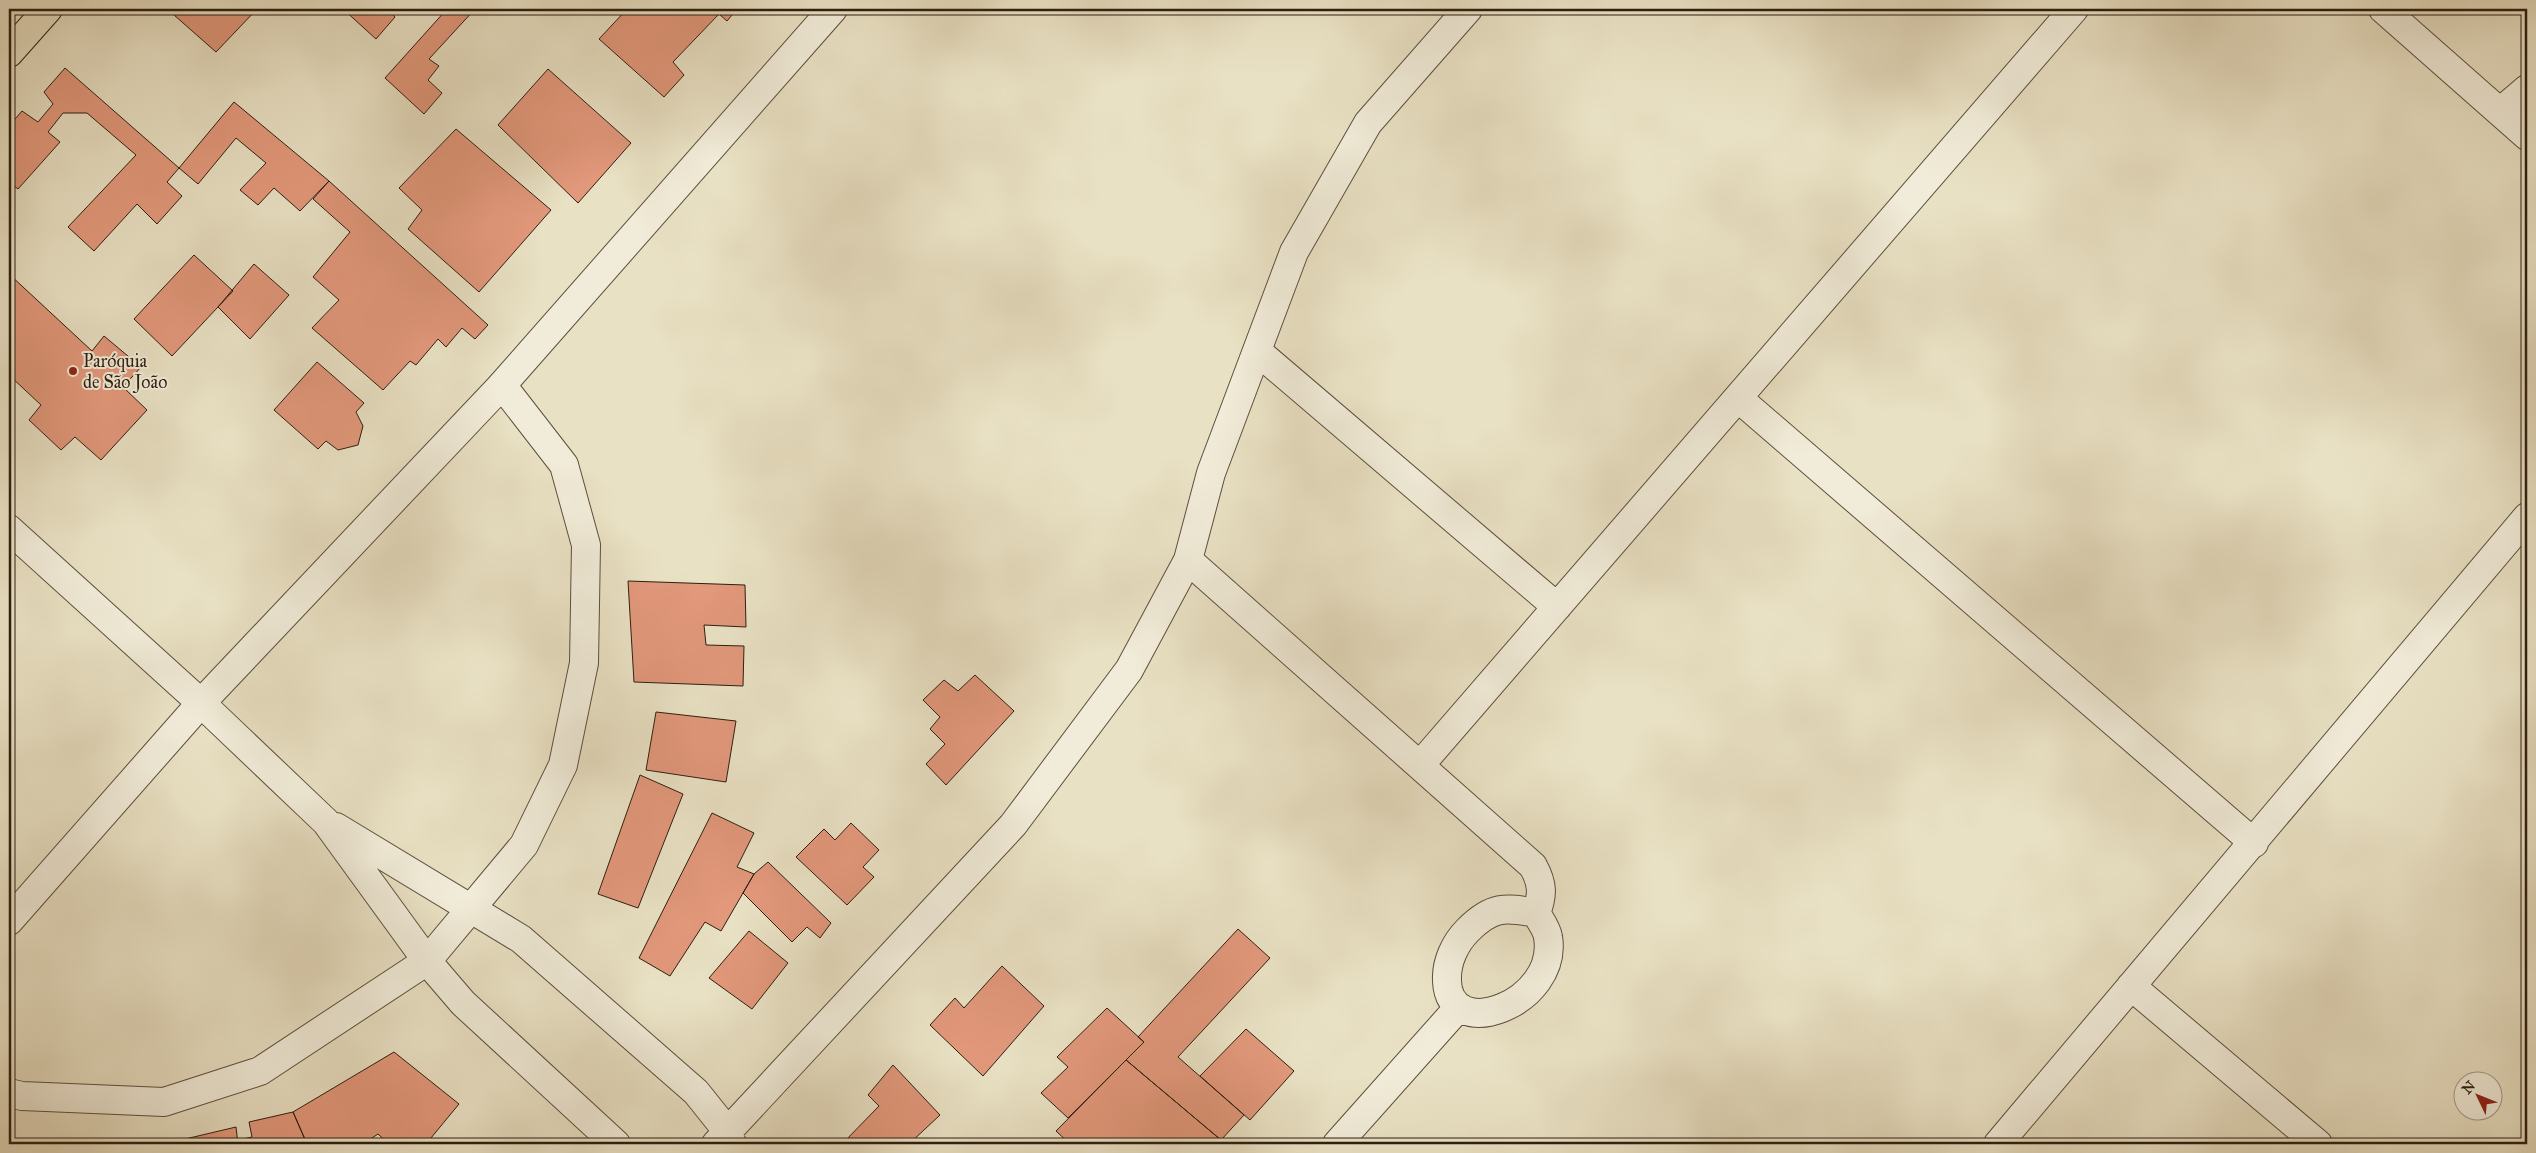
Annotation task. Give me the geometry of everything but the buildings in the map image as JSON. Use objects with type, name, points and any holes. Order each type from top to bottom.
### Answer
[{"type":"main road","points":[[9,53],[48,9]]},
{"type":"street","points":[[9,920],[201,703],[502,385],[833,9]]},
{"type":"street","points":[[326,822],[472,909],[528,945],[696,1092],[725,1140],[1013,825],[1129,670],[1188,560],[1211,473],[1294,252],[1368,123],[1468,9]]},
{"type":"street","points":[[1421,764],[2074,9]]},
{"type":"street","points":[[2383,9],[2527,136]]},
{"type":"street","points":[[2500,112],[2527,89]]},
{"type":"street","points":[[1256,352],[1557,607]]},
{"type":"street","points":[[9,1093],[22,1096],[164,1102],[260,1072],[427,962],[524,845],[563,765],[584,663],[586,545],[564,465],[502,385]]},
{"type":"street","points":[[1738,398],[2254,844]]},
{"type":"street","points":[[1998,1144],[2254,844],[2527,517]]},
{"type":"street","points":[[9,529],[201,703],[326,822],[427,962],[463,1003],[616,1144]]},
{"type":"street","points":[[1188,560],[1421,764],[1533,866],[1541,879],[1543,896],[1536,913]]},
{"type":"street","points":[[1509,908],[1536,913],[1548,935],[1549,954],[1542,974],[1522,998],[1499,1011],[1479,1014],[1459,1007],[1447,993],[1446,966],[1462,936],[1482,915],[1509,908]]},
{"type":"street","points":[[2131,986],[2318,1144]]},
{"type":"street","points":[[1337,1144],[1459,1007]]},
{"type":"place","name":"Paróquia de São João","points":[[73,371]]}]
